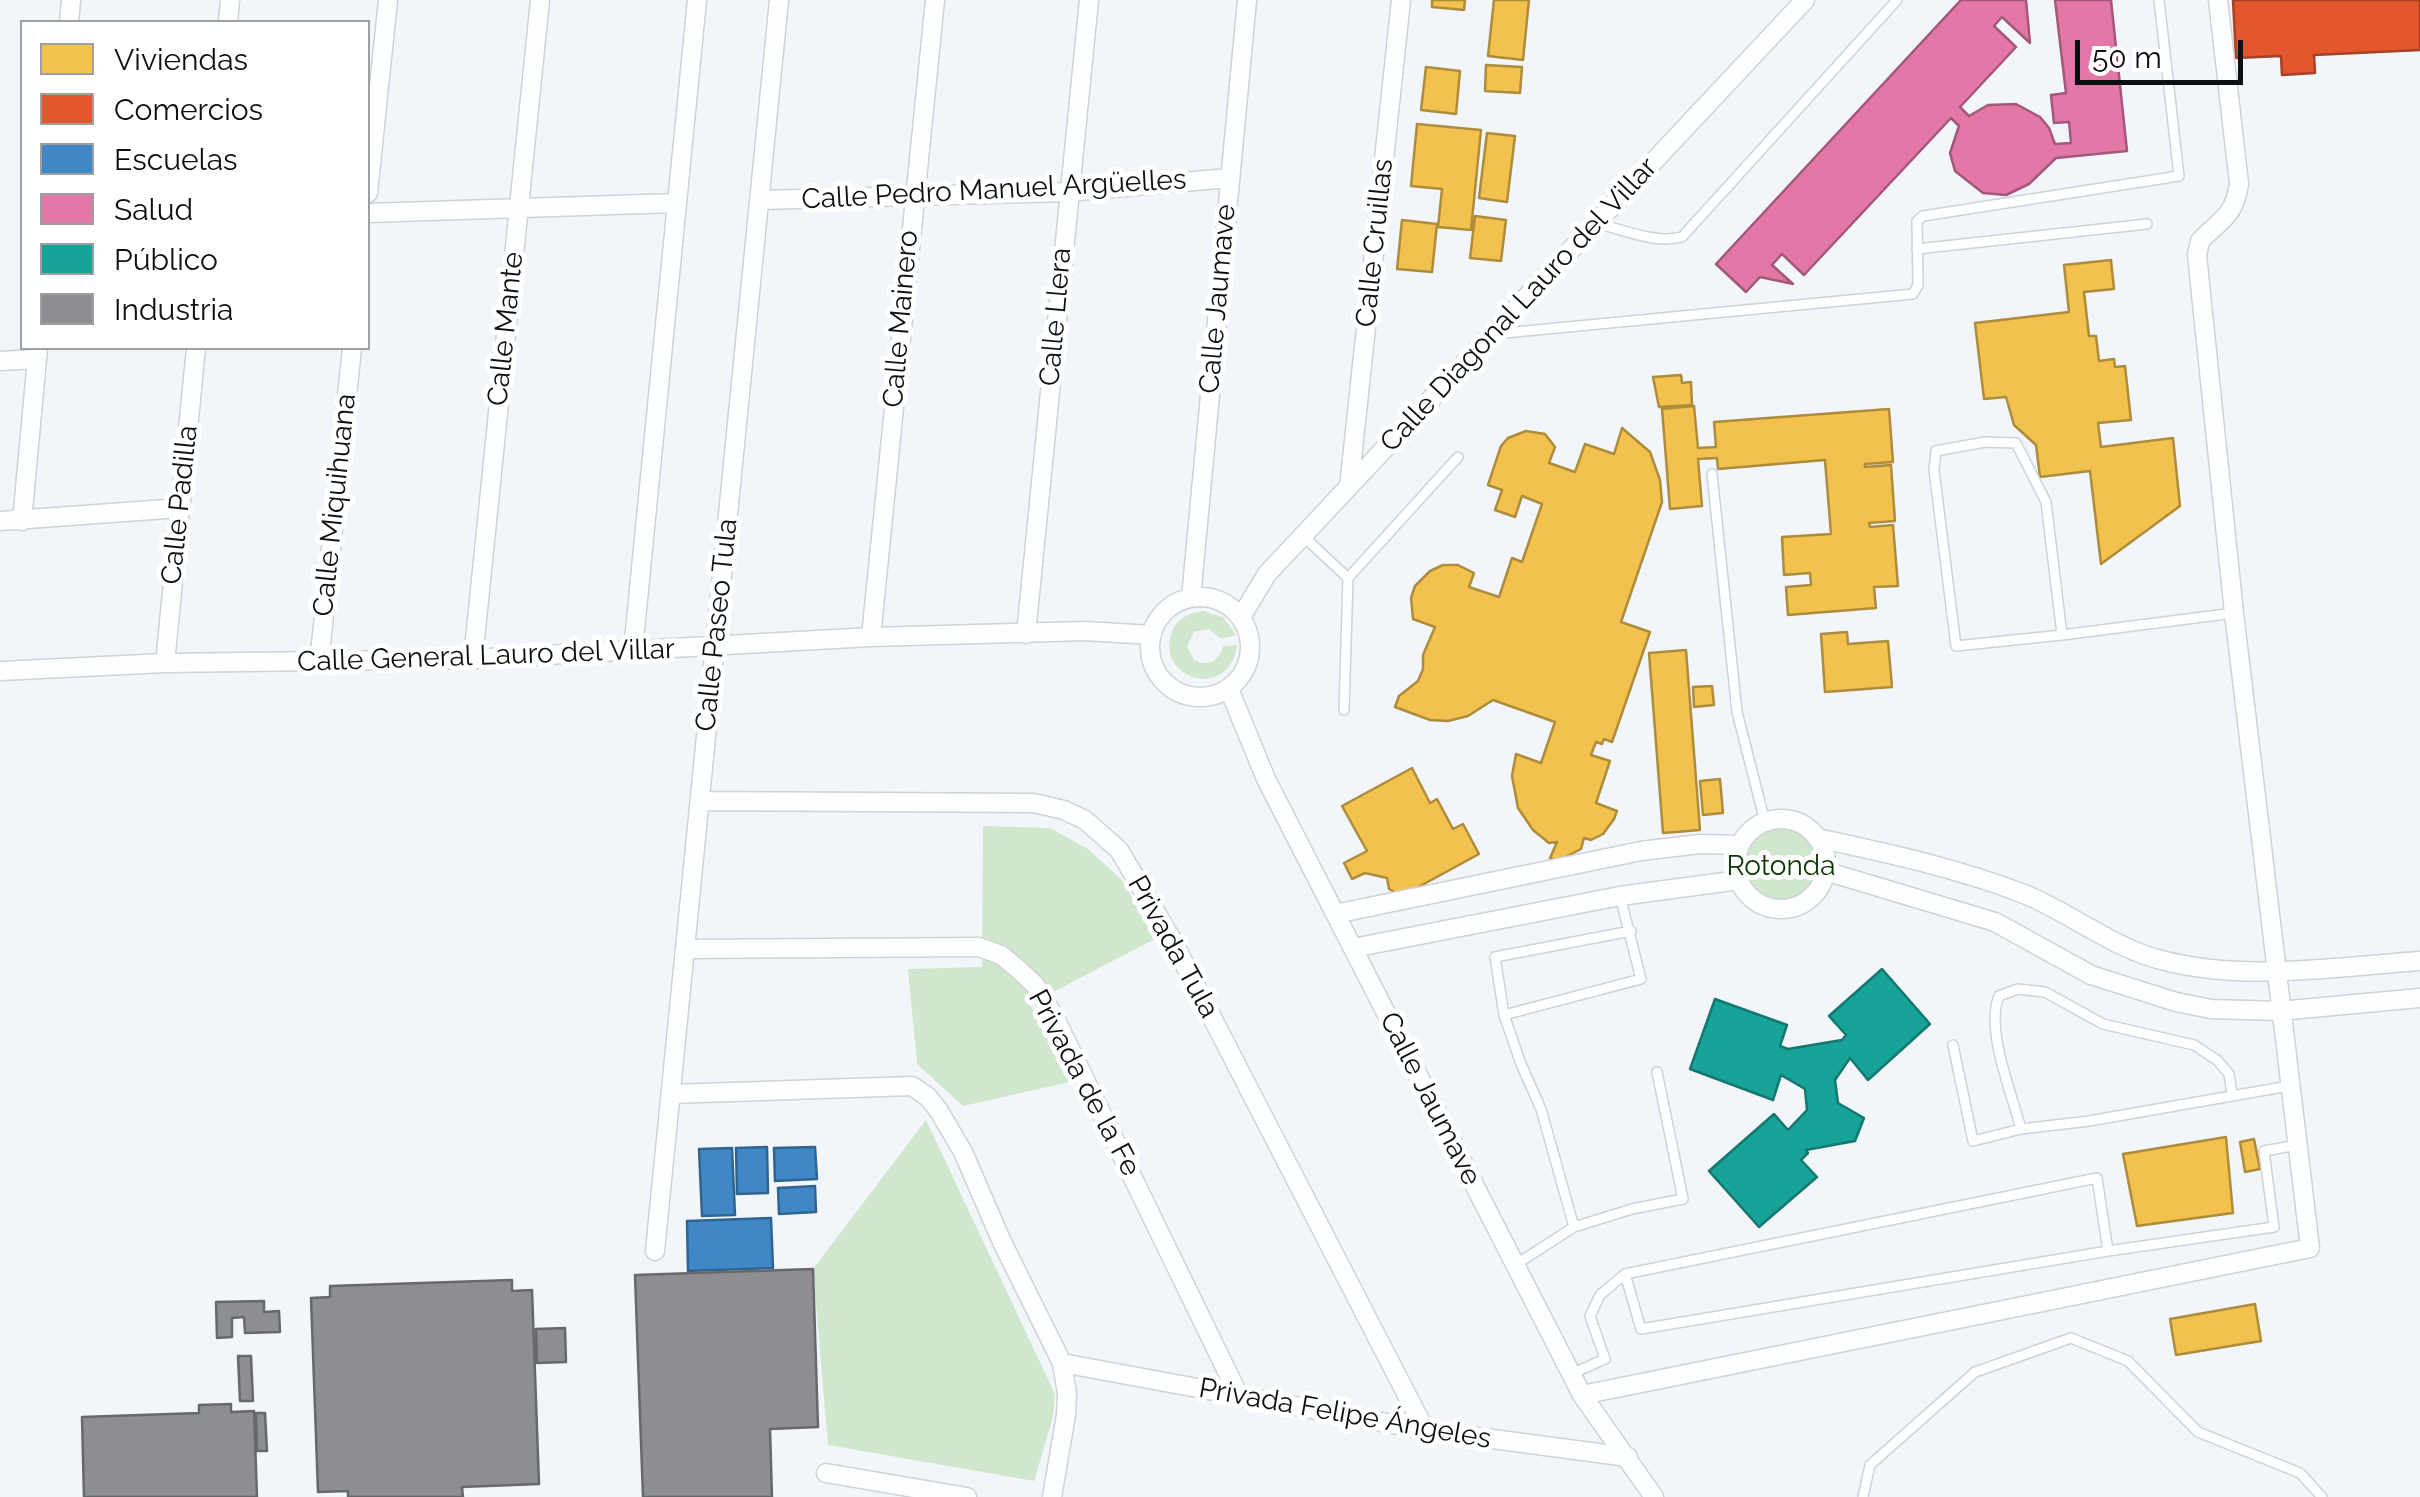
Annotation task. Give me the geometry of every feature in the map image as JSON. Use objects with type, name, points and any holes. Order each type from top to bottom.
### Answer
[{"type":"street","points":[[370,174],[388,0]]},
{"type":"street","name":"Calle Mante","points":[[474,659],[540,0]]},
{"type":"street","points":[[634,650],[697,0]]},
{"type":"street","name":"Calle Paseo Tula","points":[[655,1251],[779,0]]},
{"type":"street","name":"Calle Mainero","points":[[871,638],[935,0]]},
{"type":"street","name":"Calle Llera","points":[[1026,634],[1088,0]]},
{"type":"street","name":"Calle Jaumave","points":[[1190,598],[1247,0]]},
{"type":"street","name":"Calle Cruillas","points":[[1349,487],[1402,0]]},
{"type":"street","name":"Calle Diagonal Lauro del Villar","points":[[1240,617],[1267,574],[1805,0]]},
{"type":"street","points":[[1582,1395],[2310,1248],[2279,1011],[2197,255],[2200,240],[2226,219],[2236,203],[2239,184],[2218,0]]},
{"type":"street","name":"Calle Pedro Manuel Argüelles","points":[[759,200],[1068,192],[1229,178]]},
{"type":"street","points":[[370,213],[676,203]]},
{"type":"street","name":"Calle Padilla","points":[[165,663],[196,350]]},
{"type":"street","name":"Calle Miquihuana","points":[[319,663],[352,350]]},
{"type":"street","points":[[0,361],[38,353],[22,521]]},
{"type":"street","points":[[0,521],[180,508]]},
{"type":"street","points":[[1190,598],[1213,599],[1240,617],[1248,634],[1248,660],[1244,673],[1228,689],[1200,698],[1175,692],[1156,673],[1150,648],[1152,634],[1164,612],[1175,604],[1190,598]]},
{"type":"street","name":"Calle General Lauro del Villar","points":[[0,671],[165,663],[474,659],[871,638],[1102,631],[1152,634]]},
{"type":"street","name":"Calle Jaumave","points":[[1228,689],[1266,779],[1582,1395],[1654,1497]]},
{"type":"street","name":"Privada Tula","points":[[700,801],[1034,802],[1064,810],[1103,834],[1120,850],[1172,938],[1426,1430]]},
{"type":"street","points":[[1818,838],[1825,871],[1807,900],[1785,908],[1762,905],[1739,880],[1736,868],[1740,845],[1755,827],[1788,819],[1818,838],[1948,868],[2026,895],[2114,942],[2163,960],[2275,972],[2420,960]]},
{"type":"street","points":[[1335,914],[1641,851],[1700,844],[1740,845]]},
{"type":"street","points":[[1825,871],[1996,922],[2092,974],[2147,994],[2212,1009],[2279,1011],[2420,998]]},
{"type":"street","points":[[1352,948],[1620,896],[1739,880]]},
{"type":"street","name":"Privada de la Fe","points":[[685,949],[980,948],[1001,955],[1044,1000],[1085,1075],[1240,1398]]},
{"type":"street","points":[[670,1094],[912,1086],[928,1098],[950,1128],[1062,1363],[1068,1393],[1052,1497]]},
{"type":"street","name":"Privada Felipe Ángeles","points":[[1062,1363],[1426,1430],[1628,1457]]},
{"type":"street","points":[[826,1473],[967,1497]]},
{"type":"lane","points":[[1596,224],[1650,238],[1682,237],[1897,0]]},
{"type":"lane","points":[[1492,334],[1913,294],[1918,285],[1917,221],[1923,216],[2178,176],[2159,0]]},
{"type":"lane","points":[[1918,249],[2148,224]]},
{"type":"lane","points":[[2062,636],[2046,502],[2016,442],[1985,442],[1936,451],[1934,470],[1956,646],[2062,636],[2234,613]]},
{"type":"lane","points":[[1344,710],[1348,578],[1458,457]]},
{"type":"lane","points":[[1712,474],[1737,712],[1765,822]]},
{"type":"lane","points":[[1303,536],[1348,578]]},
{"type":"lane","points":[[1504,1015],[1641,979],[1620,896]]},
{"type":"lane","points":[[1574,1227],[1541,1109],[1520,1064],[1504,1015],[1495,957],[1631,931]]},
{"type":"lane","points":[[2021,1129],[1994,1026],[1999,996],[2018,989],[2046,992],[2103,1024],[2194,1045],[2217,1060],[2229,1074],[2232,1095]]},
{"type":"lane","points":[[1953,1045],[1972,1140],[2289,1086]]},
{"type":"lane","points":[[1515,1265],[1574,1227],[1632,1209],[1683,1199],[1657,1072]]},
{"type":"lane","points":[[1624,1274],[1641,1329],[2274,1227],[2264,1151],[2297,1144]]},
{"type":"lane","points":[[1571,1374],[1605,1359],[1590,1316],[1600,1296],[1624,1274],[2098,1178],[2108,1251]]},
{"type":"lane","points":[[1864,1497],[1870,1465],[1975,1372],[2071,1338],[2128,1361],[2198,1432],[2300,1472],[2322,1497]]},
{"type":"green space","points":[[1203,611],[1223,617],[1236,635],[1221,639],[1209,629],[1194,632],[1187,646],[1194,660],[1212,662],[1223,646],[1237,645],[1231,663],[1221,674],[1195,678],[1174,662],[1169,648],[1177,623]]},
{"type":"green space","points":[[983,826],[1050,828],[1088,849],[1122,880],[1155,939],[1030,1004],[1070,1082],[963,1106],[917,1064],[908,969],[982,967]]},
{"type":"green space","name":"Rotonda","points":[[1781,829],[1808,840],[1819,867],[1808,894],[1781,905],[1754,894],[1743,867],[1754,840]]},
{"type":"green space","points":[[926,1120],[1055,1394],[1053,1417],[1034,1481],[828,1445],[813,1269]]},
{"type":"building: Viviendas","points":[[1432,0],[1465,0],[1464,10],[1432,7]]},
{"type":"building: Viviendas","points":[[1494,0],[1529,0],[1523,60],[1488,56]]},
{"type":"building: Viviendas","points":[[1486,65],[1522,67],[1520,93],[1485,91]]},
{"type":"building: Viviendas","points":[[1426,67],[1460,71],[1456,114],[1421,110]]},
{"type":"building: Viviendas","points":[[1417,124],[1481,130],[1471,230],[1438,227],[1442,189],[1411,186]]},
{"type":"building: Viviendas","points":[[1487,133],[1515,136],[1507,202],[1479,198]]},
{"type":"building: Viviendas","points":[[1475,216],[1506,220],[1501,261],[1470,258]]},
{"type":"building: Viviendas","points":[[1402,220],[1437,224],[1432,272],[1397,269]]},
{"type":"building: Viviendas","points":[[2111,260],[2114,289],[2084,292],[2089,336],[2096,336],[2099,361],[2114,359],[2115,367],[2125,366],[2131,420],[2098,423],[2101,447],[2173,438],[2180,506],[2101,564],[2090,471],[2040,477],[2036,445],[2014,425],[2006,397],[1984,399],[1975,323],[2069,312],[2064,265]]},
{"type":"building: Viviendas","points":[[1681,375],[1682,383],[1691,382],[1692,405],[1659,407],[1653,377]]},
{"type":"building: Viviendas","points":[[1694,406],[1698,448],[1716,447],[1714,422],[1889,409],[1893,462],[1865,467],[1891,465],[1895,521],[1869,523],[1870,527],[1893,525],[1898,586],[1874,587],[1876,608],[1788,615],[1786,587],[1811,585],[1810,573],[1784,575],[1782,537],[1831,534],[1825,460],[1718,469],[1717,458],[1698,459],[1702,506],[1670,509],[1662,409]]},
{"type":"building: Viviendas","points":[[1622,428],[1650,452],[1660,480],[1662,502],[1621,622],[1650,632],[1612,742],[1596,742],[1591,755],[1610,761],[1596,803],[1617,811],[1614,819],[1603,834],[1591,840],[1584,838],[1581,849],[1558,861],[1550,858],[1557,842],[1549,843],[1533,830],[1518,808],[1512,776],[1516,754],[1541,763],[1555,722],[1493,700],[1468,716],[1448,721],[1430,720],[1395,707],[1399,696],[1418,681],[1423,655],[1435,627],[1413,619],[1411,598],[1415,586],[1443,565],[1458,565],[1474,573],[1469,587],[1499,597],[1512,558],[1522,562],[1542,504],[1522,496],[1515,517],[1495,510],[1502,490],[1488,485],[1501,446],[1508,438],[1526,431],[1545,434],[1555,447],[1549,463],[1575,472],[1585,444],[1614,454]]},
{"type":"building: Viviendas","points":[[1847,632],[1848,644],[1888,641],[1892,687],[1825,692],[1821,634]]},
{"type":"building: Viviendas","points":[[1686,650],[1700,830],[1663,833],[1649,653]]},
{"type":"building: Viviendas","points":[[1712,686],[1714,705],[1694,707],[1693,687]]},
{"type":"building: Viviendas","points":[[1412,768],[1430,803],[1437,799],[1453,829],[1463,824],[1479,854],[1402,896],[1389,889],[1387,878],[1365,873],[1352,879],[1344,863],[1367,851],[1342,806]]},
{"type":"building: Viviendas","points":[[1720,779],[1723,813],[1703,815],[1700,781]]},
{"type":"building: Viviendas","points":[[2226,1137],[2233,1213],[2137,1226],[2123,1154]]},
{"type":"building: Viviendas","points":[[2254,1139],[2260,1169],[2245,1172],[2240,1142]]},
{"type":"building: Viviendas","points":[[2255,1304],[2261,1341],[2176,1355],[2170,1319]]},
{"type":"building: Comercios","points":[[2233,0],[2420,0],[2420,50],[2314,55],[2315,73],[2282,75],[2281,56],[2236,58]]},
{"type":"building: Escuelas","points":[[767,1147],[768,1193],[737,1194],[736,1148]]},
{"type":"building: Escuelas","points":[[815,1147],[817,1179],[775,1181],[774,1148]]},
{"type":"building: Escuelas","points":[[732,1148],[735,1215],[702,1216],[699,1149]]},
{"type":"building: Escuelas","points":[[815,1186],[816,1212],[779,1214],[778,1188]]},
{"type":"building: Escuelas","points":[[771,1218],[773,1268],[688,1271],[687,1221]]},
{"type":"building: Salud","points":[[1961,0],[2026,0],[2030,43],[2002,17],[1994,26],[2016,47],[1960,107],[1969,116],[1988,105],[2016,104],[2040,117],[2055,144],[2071,143],[2069,122],[2054,123],[2051,95],[2066,93],[2055,0],[2111,0],[2127,151],[2056,158],[2029,184],[2006,195],[1983,193],[1955,171],[1950,153],[1959,126],[1951,118],[1804,275],[1782,254],[1772,265],[1793,284],[1760,277],[1746,292],[1716,264]]},
{"type":"building: Público","points":[[1882,969],[1930,1024],[1868,1080],[1850,1058],[1835,1080],[1838,1103],[1864,1118],[1855,1141],[1806,1150],[1808,1153],[1801,1160],[1817,1177],[1759,1227],[1709,1171],[1774,1114],[1788,1130],[1807,1110],[1805,1089],[1781,1075],[1773,1100],[1690,1069],[1715,999],[1787,1025],[1780,1046],[1788,1049],[1842,1040],[1846,1035],[1829,1016]]},
{"type":"building: Industria","points":[[813,1269],[818,1427],[770,1429],[772,1497],[643,1497],[635,1275]]},
{"type":"building: Industria","points":[[512,1280],[512,1291],[532,1290],[539,1484],[462,1487],[463,1497],[348,1497],[348,1491],[318,1492],[311,1298],[330,1297],[330,1286]]},
{"type":"building: Industria","points":[[264,1301],[264,1312],[279,1311],[280,1332],[245,1333],[244,1317],[232,1318],[232,1337],[217,1338],[216,1302]]},
{"type":"building: Industria","points":[[565,1328],[566,1362],[537,1363],[536,1329]]},
{"type":"building: Industria","points":[[238,1356],[251,1356],[253,1401],[240,1401]]},
{"type":"building: Industria","points":[[231,1404],[231,1412],[254,1411],[257,1497],[84,1497],[82,1417],[199,1413],[199,1405]]},
{"type":"building: Industria","points":[[256,1413],[265,1413],[267,1451],[257,1451]]}]
